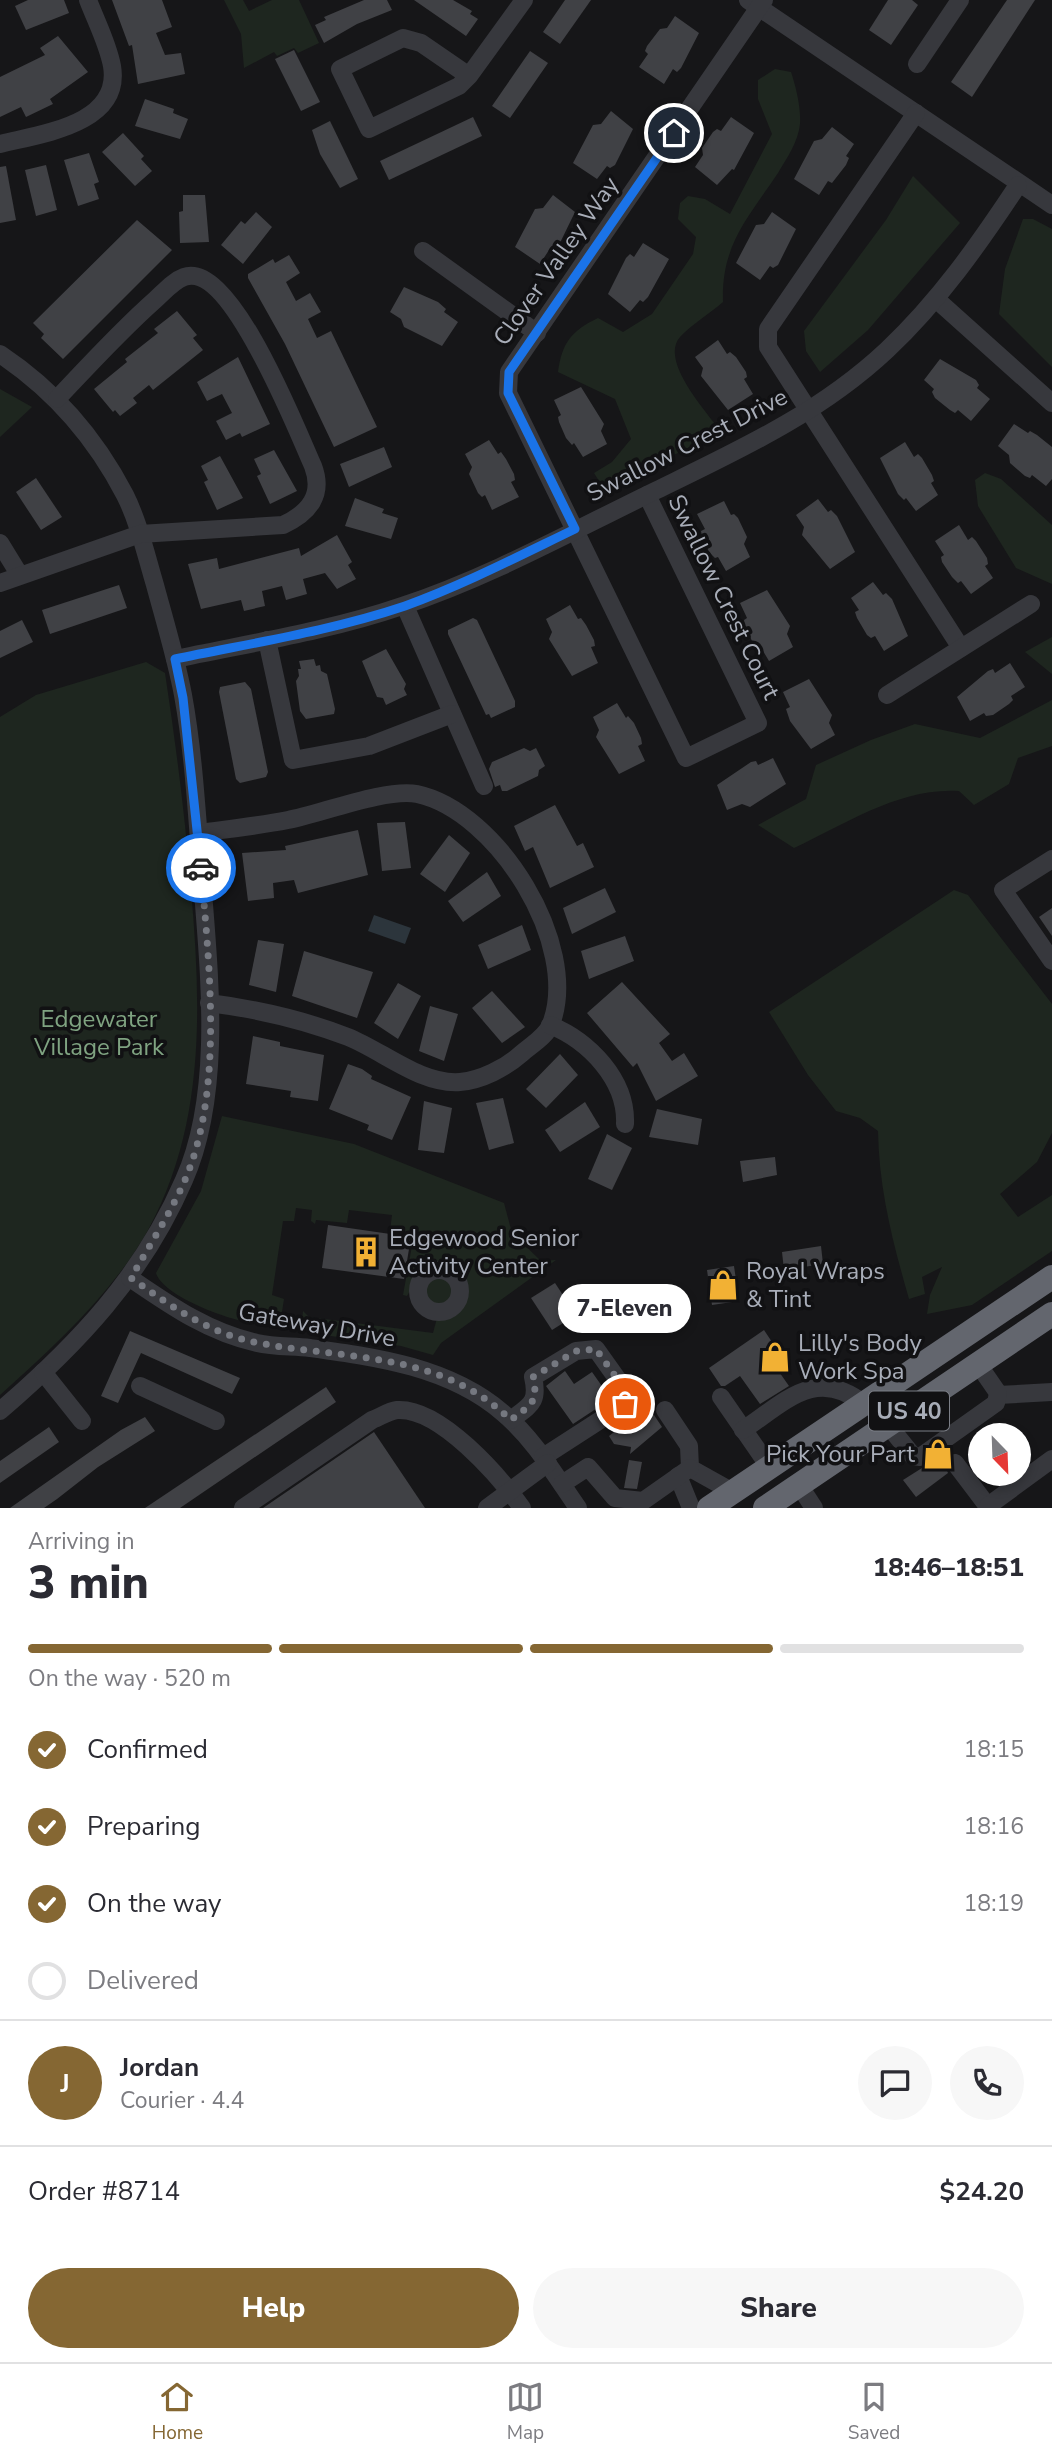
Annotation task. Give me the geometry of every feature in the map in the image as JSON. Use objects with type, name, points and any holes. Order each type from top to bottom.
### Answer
[{"type":"highway","name":"US 40","points":[[709,1508],[1052,1277]]},
{"type":"highway","name":"US 40","points":[[765,1508],[1052,1314]]},
{"type":"street","points":[[0,144],[71,125],[101,106],[108,94],[112,66],[88,0]]},
{"type":"street","points":[[469,76],[411,38],[403,38],[340,69],[369,129],[458,86],[469,76],[524,0]]},
{"type":"street","points":[[917,64],[960,0]]},
{"type":"street","points":[[757,3],[1052,205]]},
{"type":"street","name":"Clover Valley Way","points":[[575,529],[508,393],[509,372],[757,3]]},
{"type":"street","points":[[916,113],[768,329],[768,347],[807,412],[961,648]]},
{"type":"street","name":"Swallow Crest Drive","points":[[175,659],[267,640],[405,606],[455,586],[769,435],[807,412],[886,351],[937,300],[1018,184]]},
{"type":"street","points":[[423,251],[537,332]]},
{"type":"street","points":[[0,583],[19,574],[140,534],[283,525],[302,515],[315,499],[318,489],[313,466],[244,321],[223,294],[204,278],[186,276],[128,324],[57,399]]},
{"type":"street","points":[[937,300],[1052,402]]},
{"type":"street","points":[[0,354],[57,399],[87,433],[126,497],[140,534],[175,659],[183,698],[198,833],[209,1003],[208,1074],[200,1126],[185,1178],[131,1278],[82,1336],[0,1411]]},
{"type":"street","name":"Swallow Crest Court","points":[[575,529],[686,758],[758,723],[647,495]]},
{"type":"street","points":[[0,543],[19,574]]},
{"type":"street","points":[[887,695],[1031,604]]},
{"type":"street","points":[[405,606],[484,786]]},
{"type":"street","points":[[267,640],[293,760],[369,746],[452,714]]},
{"type":"street","points":[[198,833],[289,820],[413,793],[437,799],[467,817],[509,862],[538,912],[555,956],[556,1002],[551,1025],[510,1063],[478,1079],[441,1081],[348,1037],[245,1008],[209,1003]]},
{"type":"street","points":[[1052,859],[1003,890],[1052,961]]},
{"type":"street","points":[[551,1025],[573,1036],[607,1067],[621,1096],[625,1124]]},
{"type":"street","name":"Gateway Drive","points":[[131,1278],[202,1325],[258,1343],[342,1352],[419,1368],[471,1391],[511,1420],[545,1460],[578,1508]]},
{"type":"street","points":[[487,1508],[510,1492],[545,1460],[625,1404],[628,1394],[596,1349],[576,1351],[533,1377],[537,1394],[533,1403],[511,1420]]},
{"type":"street","points":[[888,1425],[918,1458],[996,1403],[998,1395],[978,1364]]},
{"type":"street","points":[[43,1372],[82,1421]]},
{"type":"street","points":[[140,1385],[216,1421]]},
{"type":"street","points":[[743,1430],[806,1387],[831,1386],[850,1392],[864,1404]]},
{"type":"street","points":[[998,1395],[1052,1392]]},
{"type":"street","points":[[721,1398],[769,1468]]},
{"type":"street","points":[[243,1508],[372,1420],[395,1410],[407,1411],[439,1425],[458,1438],[522,1508]]},
{"type":"street","points":[[665,1410],[689,1446],[684,1472],[691,1508]]},
{"type":"street","points":[[954,1463],[988,1507],[1052,1459]]},
{"type":"street","points":[[562,1484],[588,1467],[609,1494],[635,1502],[643,1501],[684,1472]]},
{"type":"street","points":[[684,1472],[733,1492]]},
{"type":"street","points":[[799,1485],[814,1508]]},
{"type":"green space","points":[[224,0],[243,0],[249,11],[272,0],[299,0],[319,43],[298,53],[294,48],[277,56],[274,52],[244,68],[241,34]]},
{"type":"green space","points":[[775,69],[791,72],[800,111],[797,137],[785,162],[738,233],[727,264],[723,302],[685,332],[675,347],[680,372],[687,386],[721,432],[604,489],[594,473],[612,462],[631,439],[615,399],[558,372],[562,353],[575,333],[598,318],[623,332],[652,314],[693,254],[696,237],[678,219],[680,203],[688,196],[705,199],[730,214],[772,134],[758,99],[758,80]]},
{"type":"green space","points":[[913,176],[960,223],[868,330],[820,372],[806,351],[804,331],[886,220]]},
{"type":"green space","points":[[1023,219],[1033,219],[1052,229],[1052,367],[999,314],[1005,269]]},
{"type":"green space","points":[[0,389],[32,407],[0,437]]},
{"type":"green space","points":[[985,473],[1001,479],[1052,525],[1052,584],[1016,568],[978,506],[975,480]]},
{"type":"green space","points":[[1052,637],[1052,674],[1025,652]]},
{"type":"green space","name":"Edgewater Village Park","points":[[146,662],[165,673],[186,835],[197,976],[195,1063],[190,1106],[181,1148],[167,1190],[134,1253],[118,1276],[81,1318],[0,1395],[0,717],[36,695]]},
{"type":"green space","points":[[1052,700],[1052,746],[1018,758],[1009,784],[974,805],[959,791],[916,795],[853,818],[794,848],[758,825],[806,799],[816,765],[871,740],[915,724],[980,738]]},
{"type":"green space","points":[[954,890],[968,895],[1052,1004],[1052,1133],[1037,1162],[1000,1194],[1018,1217],[1052,1195],[1052,1251],[972,1305],[927,1314],[930,1295],[942,1267],[922,1277],[925,1294],[909,1299],[884,1195],[878,1131],[860,1118],[836,1111],[808,1075],[769,1012]]},
{"type":"green space","points":[[222,1116],[354,1144],[504,1203],[512,1233],[541,1261],[556,1260],[441,1343],[433,1355],[401,1346],[310,1333],[301,1329],[303,1311],[309,1317],[433,1333],[437,1318],[454,1313],[464,1292],[457,1274],[440,1265],[421,1271],[407,1296],[403,1295],[414,1235],[390,1231],[392,1215],[349,1210],[347,1223],[316,1220],[315,1224],[311,1221],[312,1210],[296,1208],[294,1221],[283,1221],[272,1295],[284,1299],[280,1325],[251,1323],[192,1303],[163,1283],[156,1273],[201,1191]]},
{"type":"green space","points":[[438,1275],[450,1280],[455,1292],[450,1304],[438,1309],[426,1304],[421,1292],[426,1280]]},
{"type":"shaded area","points":[[374,915],[411,928],[405,944],[368,931]]},
{"type":"building","points":[[28,0],[64,0],[69,13],[26,30],[15,6]]},
{"type":"building","points":[[112,0],[162,0],[172,27],[156,33],[165,55],[181,53],[185,74],[138,84],[132,45],[129,46]]},
{"type":"building","points":[[364,0],[387,0],[392,10],[357,24],[324,43],[315,25],[326,20],[324,17]]},
{"type":"building","points":[[414,0],[453,0],[472,11],[470,14],[478,19],[466,36]]},
{"type":"building","points":[[565,0],[591,0],[560,44],[543,32]]},
{"type":"building","points":[[888,0],[912,0],[918,5],[891,45],[869,30]]},
{"type":"building","points":[[1007,0],[1035,0],[972,97],[951,82]]},
{"type":"building","points":[[675,16],[699,33],[681,68],[677,72],[673,69],[664,84],[639,67],[648,54],[645,51],[647,46],[660,29],[667,28]]},
{"type":"building","points":[[58,36],[88,72],[50,99],[53,104],[26,117],[21,107],[0,117],[0,77],[45,55],[40,48]]},
{"type":"building","points":[[294,50],[320,102],[301,111],[275,59]]},
{"type":"building","points":[[530,51],[548,63],[510,118],[492,106]]},
{"type":"building","points":[[145,99],[174,109],[173,113],[188,119],[180,139],[135,126]]},
{"type":"building","points":[[611,111],[633,129],[615,165],[610,168],[607,166],[597,179],[573,163],[593,125],[601,124]]},
{"type":"building","points":[[473,117],[482,136],[389,180],[380,161]]},
{"type":"building","points":[[731,117],[754,133],[734,170],[717,185],[695,167],[703,155],[702,148],[713,132],[717,129],[721,131]]},
{"type":"building","points":[[330,121],[358,179],[340,188],[320,154],[312,130]]},
{"type":"building","points":[[832,127],[854,144],[846,156],[849,158],[846,165],[832,183],[828,181],[819,195],[794,179],[814,141],[822,139]]},
{"type":"building","points":[[123,133],[144,156],[141,159],[152,171],[135,186],[102,152]]},
{"type":"building","points":[[89,153],[99,182],[94,184],[99,199],[78,206],[64,160]]},
{"type":"building","points":[[46,165],[57,210],[36,216],[25,170]]},
{"type":"building","points":[[6,166],[16,220],[0,223],[0,167]]},
{"type":"building","points":[[183,195],[205,195],[209,242],[180,243],[179,212],[183,211]]},
{"type":"building","points":[[553,195],[575,212],[557,249],[552,252],[549,250],[540,264],[515,247],[535,209],[543,208]]},
{"type":"building","points":[[256,212],[272,227],[243,264],[221,245],[241,221],[245,224]]},
{"type":"building","points":[[772,212],[796,229],[778,265],[773,268],[770,266],[760,280],[736,263],[756,225],[764,224]]},
{"type":"building","points":[[137,220],[172,250],[63,359],[41,338],[44,334],[33,323]]},
{"type":"building","points":[[643,243],[669,259],[648,297],[643,302],[640,300],[630,312],[608,294],[626,258],[630,254],[634,257]]},
{"type":"building","points":[[289,255],[300,273],[286,282],[296,301],[310,293],[321,312],[308,319],[317,338],[331,331],[377,427],[334,447],[285,344],[248,278],[248,274],[273,259],[275,263]]},
{"type":"building","points":[[404,287],[438,302],[446,309],[444,312],[458,322],[442,346],[404,327],[401,319],[390,312]]},
{"type":"building","points":[[177,311],[197,335],[193,338],[203,350],[153,390],[149,385],[133,398],[137,403],[120,416],[115,410],[113,412],[94,389],[127,362],[125,359],[158,333],[154,329]]},
{"type":"building","points":[[718,340],[727,354],[730,352],[736,357],[746,372],[747,377],[744,379],[753,394],[728,410],[701,376],[703,368],[695,357]]},
{"type":"building","points":[[238,357],[270,424],[242,437],[240,433],[226,440],[216,421],[232,413],[222,394],[207,401],[197,382]]},
{"type":"building","points":[[940,359],[976,380],[979,385],[977,388],[990,399],[971,421],[958,410],[955,413],[935,398],[932,392],[934,389],[924,380]]},
{"type":"building","points":[[581,387],[604,424],[601,431],[607,444],[583,457],[574,443],[572,445],[566,438],[559,422],[558,417],[561,415],[554,400]]},
{"type":"building","points":[[1014,424],[1037,435],[1052,447],[1052,479],[1046,486],[1032,475],[1030,478],[1025,476],[1010,463],[1009,455],[998,446]]},
{"type":"building","points":[[489,440],[498,454],[501,452],[514,474],[515,480],[511,482],[519,497],[492,510],[485,495],[482,497],[478,493],[469,474],[472,467],[465,454]]},
{"type":"building","points":[[905,442],[914,457],[918,454],[922,458],[932,475],[934,481],[931,483],[938,495],[916,511],[906,498],[904,500],[898,494],[880,458]]},
{"type":"building","points":[[384,447],[392,467],[349,487],[340,464]]},
{"type":"building","points":[[274,450],[297,491],[270,504],[257,476],[261,474],[254,459]]},
{"type":"building","points":[[220,456],[243,498],[217,510],[204,482],[208,480],[201,466]]},
{"type":"building","points":[[36,478],[62,517],[41,530],[16,492]]},
{"type":"building","points":[[355,498],[384,509],[382,513],[398,518],[391,539],[345,526]]},
{"type":"building","points":[[818,499],[828,512],[831,510],[837,516],[855,552],[830,569],[802,535],[804,527],[796,515]]},
{"type":"building","points":[[724,501],[731,515],[734,514],[738,518],[747,537],[744,544],[750,557],[726,571],[718,557],[715,558],[709,552],[701,531],[705,529],[697,514]]},
{"type":"building","points":[[959,525],[968,540],[972,537],[987,558],[988,564],[985,566],[993,578],[971,594],[961,581],[958,583],[952,577],[942,562],[941,557],[944,555],[935,541]]},
{"type":"building","points":[[337,535],[352,562],[348,565],[356,579],[337,589],[325,573],[303,579],[307,594],[286,600],[282,586],[262,591],[265,606],[244,611],[241,600],[201,609],[188,564],[217,558],[219,569],[299,548],[301,556]]},
{"type":"building","points":[[873,582],[883,595],[886,593],[892,599],[908,636],[884,651],[875,636],[871,638],[867,635],[855,612],[859,610],[851,598]]},
{"type":"building","points":[[119,585],[127,608],[50,634],[42,610]]},
{"type":"building","points":[[767,590],[790,626],[787,634],[793,647],[769,661],[760,646],[758,648],[752,641],[745,626],[744,620],[747,618],[740,603]]},
{"type":"building","points":[[570,605],[594,640],[595,646],[591,647],[598,663],[572,676],[549,639],[552,632],[546,619]]},
{"type":"building","points":[[473,618],[477,620],[515,701],[515,707],[491,718],[489,714],[486,715],[448,634],[448,630]]},
{"type":"building","points":[[22,620],[33,642],[0,658],[0,631]]},
{"type":"building","points":[[386,649],[406,684],[404,689],[407,695],[386,705],[383,698],[377,697],[362,661]]},
{"type":"building","points":[[314,659],[316,666],[320,665],[321,671],[327,674],[335,709],[334,714],[306,719],[300,711],[296,681],[299,676],[298,669],[301,669],[299,661]]},
{"type":"building","points":[[1010,663],[1025,687],[1011,696],[1013,700],[993,715],[986,716],[984,713],[970,721],[957,697],[988,671],[993,669],[995,673]]},
{"type":"building","points":[[809,679],[832,715],[829,723],[835,735],[811,749],[790,721],[786,709],[790,707],[783,692]]},
{"type":"building","points":[[245,682],[251,689],[268,772],[266,777],[240,783],[236,779],[219,692],[220,687]]},
{"type":"building","points":[[617,703],[626,718],[628,716],[634,723],[641,738],[642,744],[638,746],[645,761],[619,774],[596,737],[599,730],[593,717]]},
{"type":"building","points":[[524,748],[530,751],[536,748],[545,766],[539,770],[538,776],[507,791],[502,791],[500,785],[495,787],[489,769],[492,762]]},
{"type":"building","points":[[773,758],[786,784],[750,807],[742,804],[727,810],[717,785],[751,762],[756,761],[758,765]]},
{"type":"building","points":[[555,805],[577,846],[583,843],[594,867],[550,888],[533,847],[525,851],[514,826]]},
{"type":"building","points":[[405,822],[411,868],[382,871],[377,823]]},
{"type":"building","points":[[358,830],[368,875],[298,893],[294,880],[273,883],[274,898],[248,901],[242,853],[286,850],[285,846]]},
{"type":"building","points":[[449,835],[470,853],[445,892],[420,874]]},
{"type":"building","points":[[487,872],[501,896],[463,922],[448,901]]},
{"type":"building","points":[[605,888],[616,912],[572,934],[563,908]]},
{"type":"building","points":[[1052,908],[1052,936],[1039,917]]},
{"type":"building","points":[[522,925],[531,950],[488,969],[478,945]]},
{"type":"building","points":[[625,936],[634,961],[589,979],[581,951]]},
{"type":"building","points":[[258,940],[284,944],[276,992],[249,985]]},
{"type":"building","points":[[304,951],[373,972],[357,1018],[292,996]]},
{"type":"building","points":[[622,982],[670,1034],[659,1043],[672,1061],[684,1053],[698,1076],[656,1101],[637,1063],[633,1067],[587,1013]]},
{"type":"building","points":[[398,983],[421,996],[398,1039],[374,1023]]},
{"type":"building","points":[[492,991],[525,1027],[502,1043],[472,1008]]},
{"type":"building","points":[[430,1006],[458,1014],[444,1061],[419,1051]]},
{"type":"building","points":[[253,1036],[280,1042],[280,1046],[324,1055],[318,1101],[290,1097],[291,1091],[246,1084]]},
{"type":"building","points":[[560,1054],[578,1075],[546,1108],[526,1089]]},
{"type":"building","points":[[348,1064],[362,1069],[372,1076],[371,1079],[411,1097],[392,1140],[367,1130],[369,1125],[329,1109]]},
{"type":"building","points":[[503,1098],[514,1143],[489,1150],[476,1103]]},
{"type":"building","points":[[424,1101],[452,1108],[444,1153],[418,1150]]},
{"type":"building","points":[[585,1102],[600,1127],[560,1152],[545,1130]]},
{"type":"building","points":[[657,1109],[702,1119],[698,1145],[649,1137]]},
{"type":"building","points":[[607,1134],[632,1148],[612,1190],[588,1179]]},
{"type":"building","points":[[775,1157],[777,1175],[743,1182],[740,1161]]},
{"type":"building","name":"Edgewood Senior Activity Center","points":[[328,1225],[411,1237],[404,1279],[322,1268]]},
{"type":"building","points":[[821,1246],[823,1264],[784,1270],[782,1252]]},
{"type":"building","name":"Royal Wraps & Tint","points":[[734,1266],[739,1301],[712,1305],[707,1270]]},
{"type":"building","points":[[555,1283],[576,1315],[552,1330],[531,1298]]},
{"type":"building","points":[[764,1330],[784,1360],[775,1366],[789,1386],[760,1404],[740,1376],[721,1386],[709,1368]]},
{"type":"building","points":[[130,1331],[240,1378],[232,1394],[141,1353],[118,1403],[101,1396]]},
{"type":"building","points":[[565,1371],[574,1384],[592,1372],[611,1399],[573,1424],[546,1386]]},
{"type":"building","points":[[326,1387],[336,1402],[180,1508],[145,1508]]},
{"type":"building","points":[[650,1409],[662,1427],[630,1454],[631,1447],[614,1444],[609,1436],[629,1420],[633,1421]]},
{"type":"building","points":[[145,1417],[155,1431],[98,1467],[44,1508],[10,1508],[121,1430]]},
{"type":"building","points":[[49,1427],[59,1442],[0,1483],[0,1461]]},
{"type":"building","points":[[374,1432],[425,1508],[263,1508]]},
{"type":"building","points":[[941,1456],[948,1473],[916,1497],[903,1480]]},
{"type":"building","points":[[629,1460],[642,1462],[637,1489],[624,1488]]},
{"type":"way so far","points":[[201,868],[208,947],[209,1003],[208,1074],[200,1126],[185,1178],[131,1278],[174,1309],[202,1325],[258,1343],[342,1352],[419,1368],[471,1391],[511,1420],[533,1403],[537,1394],[533,1377],[576,1351],[596,1349],[628,1394],[625,1404]]},
{"type":"place","name":"Edgewood Senior Activity Center","points":[[366,1252]]},
{"type":"place","name":"Royal Wraps & Tint","points":[[723,1285]]},
{"type":"place","name":"Lilly's Body Work Spa","points":[[775,1357]]},
{"type":"place","name":"7-Eleven","points":[[625,1404]]},
{"type":"place","name":"Pick Your Part","points":[[938,1454]]},
{"type":"route","points":[[201,868],[183,698],[175,659],[327,627],[405,606],[455,586],[575,529],[508,393],[509,372],[674,133]]}]
